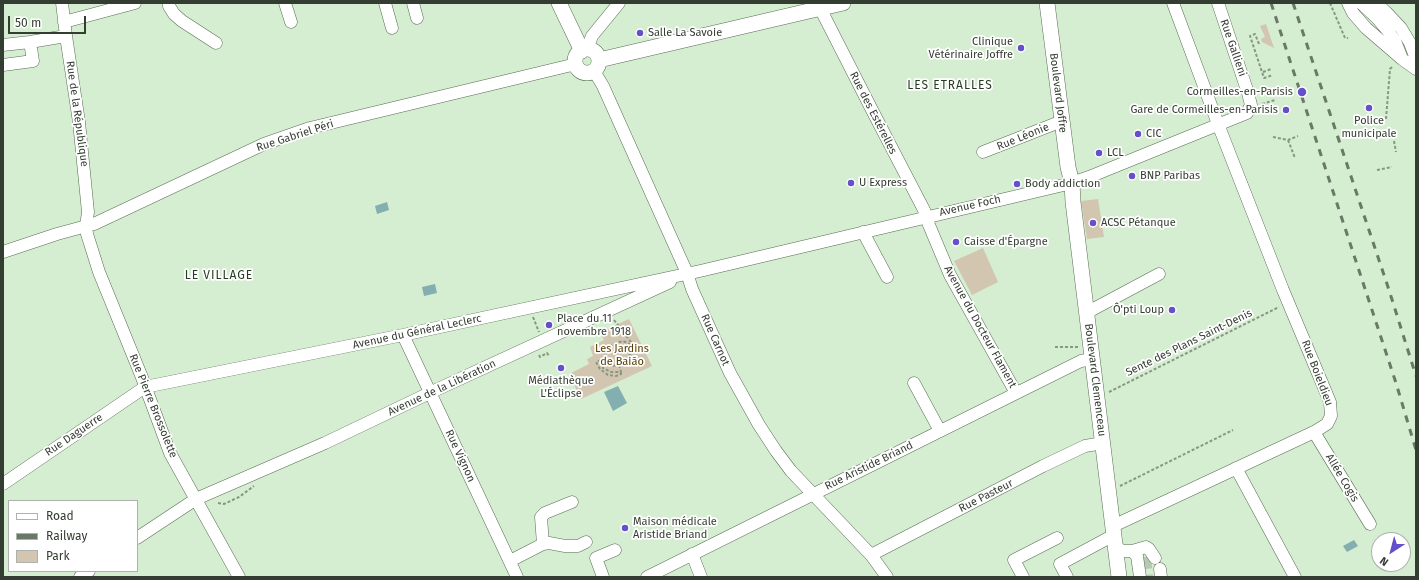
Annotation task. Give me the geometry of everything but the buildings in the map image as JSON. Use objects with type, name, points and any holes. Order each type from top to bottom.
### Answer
[{"type":"main road","points":[[559,3],[582,55],[579,69],[583,72],[589,72],[596,65],[843,3]]},
{"type":"main road","name":"Boulevard Joffre","points":[[1046,3],[1072,183]]},
{"type":"main road","points":[[582,55],[596,53],[596,65]]},
{"type":"main road","name":"Boulevard Clemenceau","points":[[1072,183],[1086,313],[1119,577]]},
{"type":"street","name":"Rue de la République","points":[[62,3],[79,122],[88,212],[86,226]]},
{"type":"street","points":[[64,22],[135,3]]},
{"type":"street","points":[[169,3],[169,6],[174,14],[182,21],[216,43]]},
{"type":"street","points":[[286,3],[291,22]]},
{"type":"street","points":[[385,3],[392,28]]},
{"type":"street","points":[[413,3],[417,18]]},
{"type":"street","points":[[582,55],[592,36],[619,3]]},
{"type":"street","name":"Rue Boieldieu","points":[[1067,577],[1060,564],[1114,536],[1236,468],[1314,432],[1327,424],[1331,416],[1332,409],[1330,402],[1218,124],[1173,3]]},
{"type":"street","name":"Rue Gallieni","points":[[1218,3],[1248,93]]},
{"type":"street","points":[[1348,3],[1353,13],[1366,28],[1416,69]]},
{"type":"street","points":[[1361,3],[1389,32],[1402,59]]},
{"type":"street","points":[[1376,3],[1401,28],[1410,43],[1416,59]]},
{"type":"street","name":"Rue des Estérelles","points":[[820,8],[924,210],[926,217]]},
{"type":"street","points":[[3,45],[66,36]]},
{"type":"street","points":[[3,65],[33,61],[30,42]]},
{"type":"street","name":"Rue Gabriel Péri","points":[[3,252],[57,234],[94,224],[264,144],[310,128],[560,67],[582,55]]},
{"type":"street","name":"Rue Carnot","points":[[596,65],[603,86],[730,373],[759,425],[780,456],[813,494],[871,555],[887,577]]},
{"type":"street","name":"Avenue Foch","points":[[687,273],[1072,183],[1247,113],[1251,105],[1248,93]]},
{"type":"street","name":"Rue Léonie","points":[[983,152],[1062,121]]},
{"type":"street","name":"Avenue du Docteur Flament","points":[[926,217],[950,275],[1016,393]]},
{"type":"street","name":"Rue Pierre Brossolette","points":[[86,226],[87,234],[99,272],[170,453],[240,577]]},
{"type":"street","points":[[863,232],[887,277]]},
{"type":"street","name":"Avenue du Général Leclerc","points":[[145,387],[530,309],[687,273]]},
{"type":"street","name":"Avenue de la Libération","points":[[138,537],[196,499],[326,443],[430,393],[674,281],[687,273]]},
{"type":"street","points":[[1086,313],[1159,274]]},
{"type":"street","name":"Rue Vignon","points":[[403,335],[517,577]]},
{"type":"street","name":"Rue Aristide Briand","points":[[647,577],[1081,361],[1091,353]]},
{"type":"street","points":[[914,383],[940,431]]},
{"type":"street","name":"Rue Daguerre","points":[[3,484],[145,387]]},
{"type":"street","name":"Allée Cogis","points":[[1314,432],[1370,524]]},
{"type":"street","name":"Rue Pasteur","points":[[871,555],[1043,466],[1085,446],[1103,443]]},
{"type":"street","points":[[1236,468],[1295,577]]},
{"type":"street","points":[[543,544],[541,517],[545,513],[572,502]]},
{"type":"street","points":[[1114,536],[1122,551],[1132,551],[1146,547],[1149,549],[1155,565]]},
{"type":"street","points":[[1023,577],[1014,560],[1057,538]]},
{"type":"street","points":[[510,561],[543,544],[549,543],[565,546],[578,546],[586,542]]},
{"type":"street","points":[[603,577],[596,558],[615,550]]},
{"type":"street","points":[[1132,551],[1137,556],[1140,577]]},
{"type":"street","points":[[692,554],[701,577]]},
{"type":"path","points":[[1330,3],[1340,30],[1345,38],[1348,38]]},
{"type":"path","points":[[1259,44],[1255,34],[1250,36],[1264,78],[1273,75]]},
{"type":"path","points":[[1386,119],[1390,69],[1392,67]]},
{"type":"path","points":[[1262,72],[1271,69]]},
{"type":"path","points":[[1262,104],[1275,100]]},
{"type":"path","points":[[1273,137],[1288,140],[1298,136]]},
{"type":"path","points":[[1288,140],[1295,158]]},
{"type":"path","points":[[1394,141],[1396,152]]},
{"type":"path","points":[[1377,170],[1392,167]]},
{"type":"path","name":"Sente des Plans Saint-Denis","points":[[1097,398],[1289,302]]},
{"type":"path","points":[[530,309],[541,336]]},
{"type":"path","points":[[602,359],[609,365],[619,365],[624,362],[632,352],[632,346],[628,338],[617,325],[609,310]]},
{"type":"path","points":[[621,372],[611,372],[605,370],[602,359],[604,352],[610,345],[616,342],[623,341],[632,346]]},
{"type":"path","points":[[1055,347],[1091,353]]},
{"type":"path","points":[[602,359],[596,362],[600,369],[606,374],[614,376],[621,374],[621,372]]},
{"type":"path","points":[[619,365],[621,372]]},
{"type":"path","points":[[1109,492],[1233,430]]},
{"type":"path","points":[[214,505],[220,502],[224,504],[239,497],[257,485]]},
{"type":"green space","points":[[1266,24],[1274,48],[1262,42],[1261,39],[1265,37],[1260,26]]},
{"type":"green space","name":"ACSC Pétanque","points":[[1098,199],[1104,237],[1087,239],[1081,201]]},
{"type":"green space","points":[[983,248],[998,282],[972,295],[954,261]]},
{"type":"green space","name":"Les Jardins de Baião","points":[[629,319],[652,366],[581,399],[569,374],[589,364],[587,359],[593,356],[590,347],[604,340],[600,332]]},
{"type":"water","points":[[387,202],[389,210],[377,214],[375,206]]},
{"type":"water","points":[[435,284],[437,293],[424,296],[422,287]]},
{"type":"water","points":[[618,386],[627,403],[613,411],[604,392]]},
{"type":"water","points":[[1354,540],[1358,546],[1347,552],[1343,546]]},
{"type":"tunnel","points":[[1145,557],[1147,577]]},
{"type":"railway","points":[[1271,3],[1396,383],[1416,450]]},
{"type":"railway","points":[[1293,3],[1389,290],[1416,376]]},
{"type":"place","name":"Salle La Savoie","points":[[640,33]]},
{"type":"place","name":"Clinique Vétérinaire Joffre","points":[[1021,48]]},
{"type":"place","name":"Cormeilles-en-Parisis","points":[[1302,92]]},
{"type":"place","name":"Police municipale","points":[[1369,108]]},
{"type":"place","name":"Gare de Cormeilles-en-Parisis","points":[[1286,110]]},
{"type":"place","name":"CIC","points":[[1138,134]]},
{"type":"place","name":"LCL","points":[[1099,153]]},
{"type":"place","name":"BNP Paribas","points":[[1132,176]]},
{"type":"place","name":"U Express","points":[[851,183]]},
{"type":"place","name":"Body addiction","points":[[1017,184]]},
{"type":"place","name":"ACSC Pétanque","points":[[1093,223]]},
{"type":"place","name":"Caisse d'Épargne","points":[[956,242]]},
{"type":"place","name":"Ô'pti Loup","points":[[1172,310]]},
{"type":"place","name":"Place du 11 novembre 1918","points":[[549,325]]},
{"type":"place","name":"Médiathèque L'Éclipse","points":[[561,368]]},
{"type":"place","name":"Maison médicale Aristide Briand","points":[[625,528]]},
{"type":"district","name":"LES ETRALLES","points":[[950,86]]},
{"type":"district","name":"LE VILLAGE","points":[[219,276]]}]
